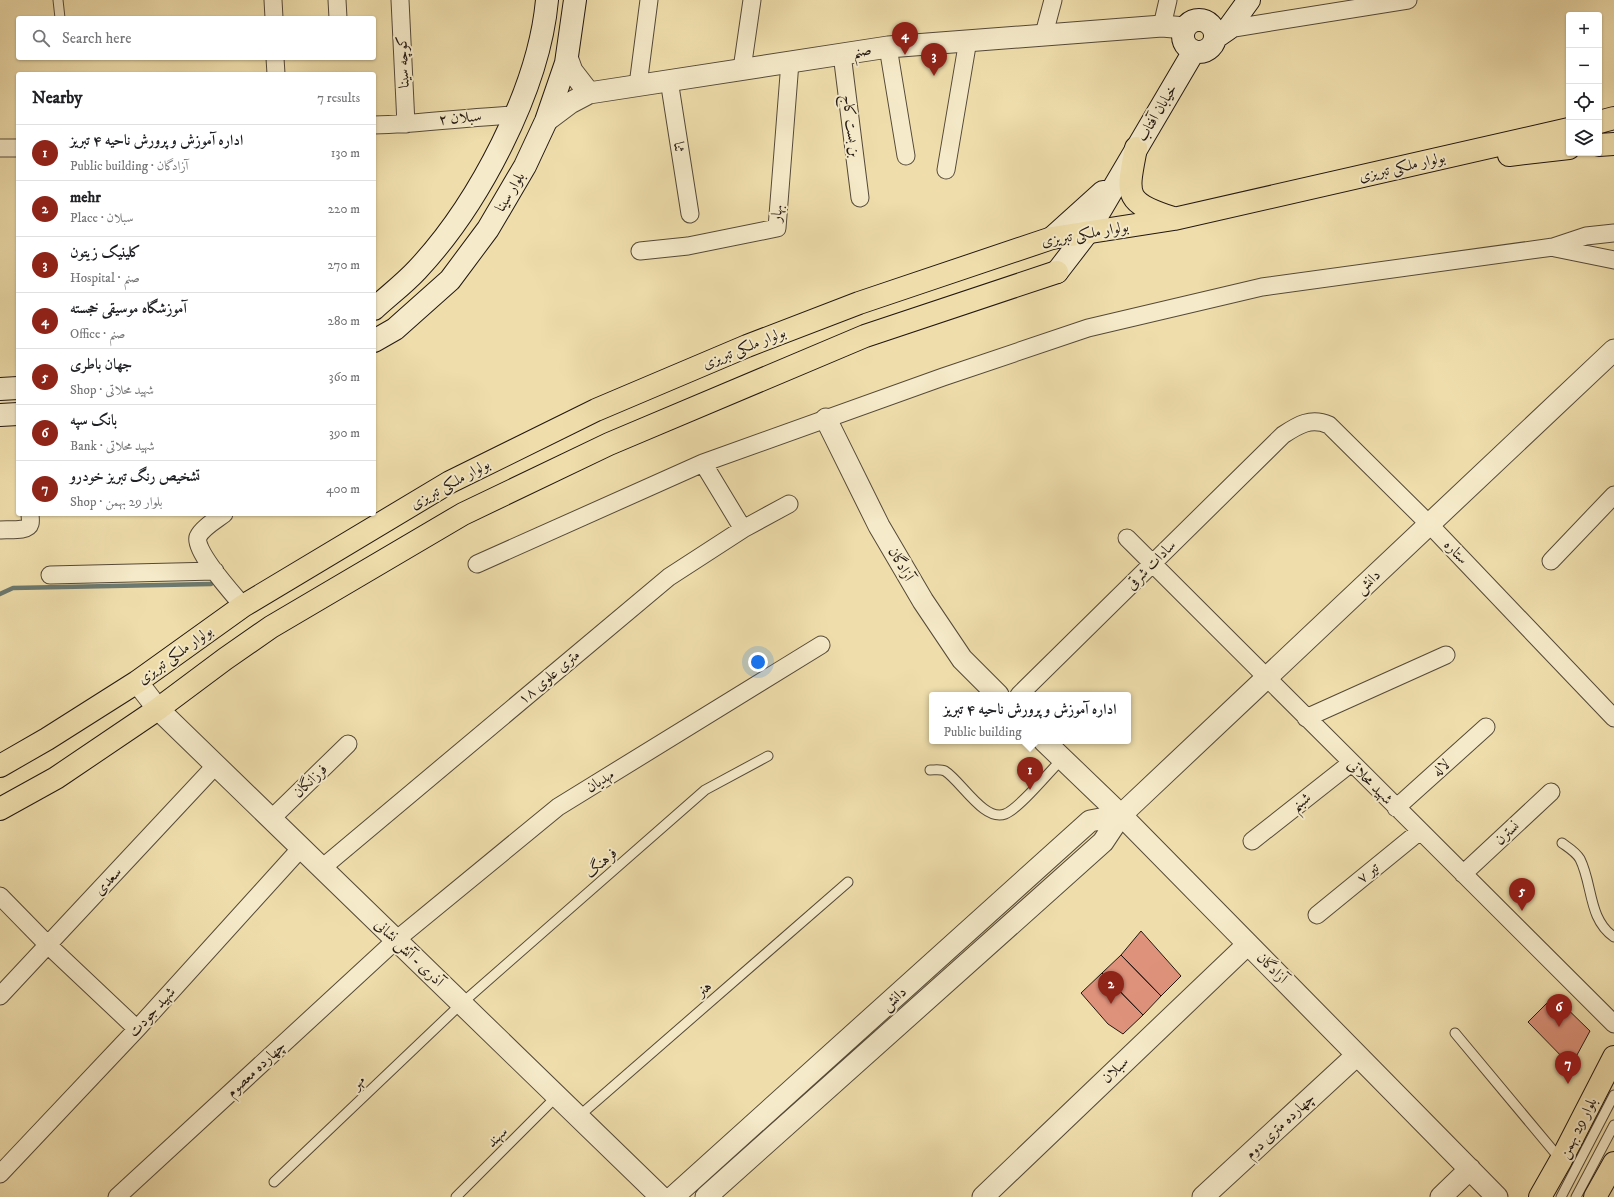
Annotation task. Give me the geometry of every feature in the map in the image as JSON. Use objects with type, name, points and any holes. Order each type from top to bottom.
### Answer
[{"type":"main road","name":"بلوار سینا","points":[[376,307],[417,271],[455,224],[484,180],[515,115],[536,59],[545,16],[546,0]]},
{"type":"main road","name":"بلوار سینا","points":[[376,340],[395,329],[450,280],[488,229],[526,166],[554,101],[567,57],[575,0]]},
{"type":"main road","points":[[1217,30],[1198,20],[1193,21],[1185,28],[1183,33],[1184,42],[1186,46],[1194,52],[1204,52],[1208,50],[1214,42],[1217,30],[1217,18],[1231,0]]},
{"type":"main road","points":[[1217,30],[1249,0]]},
{"type":"main road","name":"خیابان آفتاب","points":[[1120,174],[1194,52]]},
{"type":"main road","points":[[1602,121],[1614,118]]},
{"type":"main road","name":"بولوار ملکی تبریزی","points":[[0,766],[47,739],[137,682],[243,606],[450,482],[596,410],[762,340],[859,303],[1052,238],[1174,219],[1566,130]]},
{"type":"main road","points":[[1602,145],[1614,144]]},
{"type":"main road","points":[[1136,148],[1130,189],[1133,197],[1148,210],[1174,219]]},
{"type":"main road","points":[[1405,166],[1566,148]]},
{"type":"main road","points":[[0,809],[56,778],[158,709],[271,627],[463,514],[609,444],[866,336],[1057,272],[1087,233],[1120,174]]},
{"type":"main road","points":[[1052,238],[1095,200],[1120,174]]},
{"type":"main road","points":[[0,389],[16,388]]},
{"type":"main road","points":[[0,416],[16,414]]},
{"type":"main road","name":"بلوار 29 بهمن","points":[[1540,1197],[1561,1160],[1614,1057]]},
{"type":"main road","points":[[1595,1197],[1614,1164]]},
{"type":"street","points":[[273,0],[274,16]]},
{"type":"street","points":[[337,0],[338,16]]},
{"type":"street","name":"کوچه سینا","points":[[400,0],[406,124]]},
{"type":"street","points":[[638,85],[649,0]]},
{"type":"street","points":[[742,69],[752,0]]},
{"type":"street","points":[[1044,34],[1053,0]]},
{"type":"street","points":[[1162,26],[1168,0]]},
{"type":"street","points":[[1217,30],[1408,0]]},
{"type":"street","name":"صنم","points":[[546,121],[570,103],[589,93],[888,47],[1162,26],[1185,28]]},
{"type":"street","points":[[946,170],[968,40]]},
{"type":"street","points":[[888,47],[906,156]]},
{"type":"street","name":"بن بست کاج","points":[[842,54],[860,198]]},
{"type":"street","points":[[567,57],[572,71],[589,93]]},
{"type":"street","points":[[275,60],[276,72]]},
{"type":"street","name":"بهار","points":[[640,250],[688,246],[777,228],[790,62]]},
{"type":"street","name":"ثنا","points":[[669,80],[690,214]]},
{"type":"street","name":"سبلان ۲","points":[[376,125],[406,124],[464,117],[515,115]]},
{"type":"street","points":[[0,148],[16,148]]},
{"type":"street","points":[[477,564],[703,463],[943,376],[1088,328],[1262,287],[1553,248],[1586,236],[1614,233]]},
{"type":"street","points":[[1553,248],[1614,260]]},
{"type":"street","name":"دانش","points":[[706,1197],[1103,842],[1121,815],[1614,350]]},
{"type":"street","name":"آزادگان","points":[[826,419],[879,526],[922,601],[962,659],[995,692]]},
{"type":"street","name":"ستاره","points":[[1283,435],[1305,422],[1316,421],[1329,425],[1429,524],[1614,718]]},
{"type":"street","name":"سادات شرقی","points":[[1021,692],[1283,435]]},
{"type":"street","points":[[703,463],[743,529]]},
{"type":"street","points":[[1551,561],[1614,495]]},
{"type":"street","name":"۱۸ متری علوی","points":[[322,868],[669,577],[743,529],[789,504]]},
{"type":"street","points":[[0,530],[21,529],[28,527],[30,524],[30,516]]},
{"type":"street","points":[[221,516],[201,532],[198,538],[198,544],[215,572],[243,606]]},
{"type":"street","name":"شهید محلاتی","points":[[1127,538],[1614,1024]]},
{"type":"street","points":[[50,575],[215,572]]},
{"type":"street","name":"مهدیان","points":[[396,940],[558,807],[822,644]]},
{"type":"street","points":[[1306,718],[1446,654]]},
{"type":"street","name":"آذرى - آتش نشانى","points":[[137,682],[158,709],[661,1197]]},
{"type":"street","name":"لاله","points":[[1396,808],[1486,727]]},
{"type":"street","name":"فرزانگان","points":[[271,819],[348,744]]},
{"type":"street","name":"آزادگان","points":[[1047,744],[1121,815],[1498,1197]]},
{"type":"street","name":"شبنم","points":[[1252,840],[1351,762]]},
{"type":"street","name":"سعدی","points":[[0,996],[216,765]]},
{"type":"street","name":"نسترن","points":[[1463,874],[1551,792]]},
{"type":"street","name":"دانش","points":[[673,1197],[1090,821],[1121,815]]},
{"type":"street","name":"۷ تیر","points":[[1317,916],[1420,831]]},
{"type":"street","name":"شهید جودت","points":[[0,1174],[137,1029],[301,848]]},
{"type":"street","points":[[0,896],[48,945],[137,1029]]},
{"type":"street","name":"چهارده معصوم","points":[[116,1197],[396,940]]},
{"type":"street","name":"سبلان","points":[[983,1197],[1248,944]]},
{"type":"street","name":"چهارده متری دوم","points":[[1203,1197],[1357,1054]]},
{"type":"street","points":[[1441,1197],[1470,1169]]},
{"type":"lane","points":[[58,0],[60,16]]},
{"type":"lane","name":"فرهنگ","points":[[462,1004],[705,790],[768,756]]},
{"type":"lane","points":[[930,770],[945,771],[986,811],[997,815],[1005,814],[1016,806],[1062,759]]},
{"type":"lane","points":[[1562,843],[1573,851],[1580,860],[1597,919],[1614,937]]},
{"type":"lane","name":"هنر","points":[[578,1117],[848,882]]},
{"type":"lane","name":"مهر","points":[[274,1182],[462,1004]]},
{"type":"lane","points":[[1454,1033],[1561,1160]]},
{"type":"lane","points":[[1561,1197],[1614,1095]]},
{"type":"lane","name":"سهند","points":[[456,1197],[557,1096]]},
{"type":"lane","points":[[1576,1197],[1614,1125]]},
{"type":"building","points":[[1141,931],[1181,976],[1161,996],[1121,955]]},
{"type":"building","points":[[1121,955],[1161,996],[1143,1015],[1102,973]]},
{"type":"building","points":[[1102,973],[1143,1015],[1123,1034],[1108,1024],[1081,993]]},
{"type":"building","points":[[1554,996],[1590,1031],[1571,1066],[1528,1022]]},
{"type":"waterway","points":[[0,594],[13,588],[211,584]]},
{"type":"place","name":"آموزشگاه موسیقی خجسته","points":[[905,55]]},
{"type":"place","name":"کلینیک زیتون","points":[[934,76]]},
{"type":"place","name":"اداره آموزش و پرورش ناحیه ۴ تبریز","points":[[1030,790]]},
{"type":"place","name":"جهان باطری","points":[[1522,911]]},
{"type":"place","name":"mehr","points":[[1111,1004]]},
{"type":"place","name":"بانک سپه","points":[[1559,1027]]},
{"type":"place","name":"تشخیص رنگ تبریز خودرو","points":[[1568,1084]]}]
